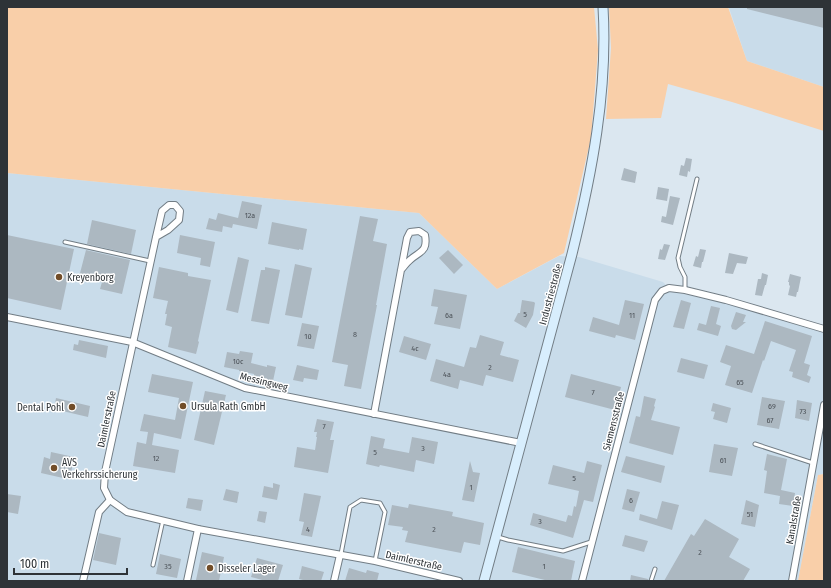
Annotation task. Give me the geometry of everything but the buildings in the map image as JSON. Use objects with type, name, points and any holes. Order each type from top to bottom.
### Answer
[{"type":"street","name":"Industriestraße","points":[[484,581],[582,214],[597,139],[602,94],[605,48],[603,7]]},
{"type":"street","points":[[132,342],[150,261],[162,211],[169,205],[175,205],[180,211],[179,220],[168,230],[156,237]]},
{"type":"street","points":[[374,414],[401,270],[407,238],[410,232],[419,231],[425,236],[426,243],[424,250],[408,261],[401,270]]},
{"type":"street","name":"Siemensstraße","points":[[582,581],[655,300],[662,291],[669,288],[685,290],[726,300],[824,329]]},
{"type":"street","name":"Messingweg","points":[[7,317],[132,342],[245,388],[521,443]]},
{"type":"street","name":"Daimlerstraße","points":[[132,342],[105,472],[104,488],[110,500],[127,512],[198,529],[375,561],[459,581]]},
{"type":"street","name":"Kanalstraße","points":[[792,581],[824,405]]},
{"type":"street","points":[[83,581],[99,512],[110,500]]},
{"type":"street","points":[[187,581],[198,529]]},
{"type":"street","points":[[334,581],[340,555]]},
{"type":"lane","points":[[685,290],[685,277],[680,267],[678,258],[697,179]]},
{"type":"lane","points":[[65,242],[150,261]]},
{"type":"lane","points":[[755,444],[813,463]]},
{"type":"lane","points":[[340,555],[350,507],[361,500],[380,504],[385,512],[375,561]]},
{"type":"lane","points":[[153,565],[163,520]]},
{"type":"lane","points":[[496,536],[508,540],[563,551],[592,542]]},
{"type":"lane","points":[[651,581],[655,568]]},
{"type":"shaded area","points":[[7,7],[594,7],[598,50],[591,138],[564,253],[497,289],[419,213],[7,173]]},
{"type":"shaded area","points":[[609,7],[728,7],[747,61],[824,87],[824,131],[732,102],[668,84],[661,118],[606,119],[611,48]]},
{"type":"shaded area","points":[[727,7],[824,7],[824,87],[747,61],[729,8]]},
{"type":"shaded area","points":[[7,173],[419,213],[497,289],[559,256],[579,257],[663,282],[673,292],[725,303],[824,333],[824,474],[818,475],[798,581],[7,581]]},
{"type":"shaded area","points":[[824,474],[824,581],[798,581],[818,475]]},
{"type":"place","name":"Kreyenborg","points":[[59,277]]},
{"type":"place","name":"Ursula Rath GmbH","points":[[183,406]]},
{"type":"place","name":"Dental Pohl","points":[[72,407]]},
{"type":"place","name":"AVS Verkehrssicherung","points":[[54,468]]},
{"type":"place","name":"Disseler Lager","points":[[210,568]]}]
